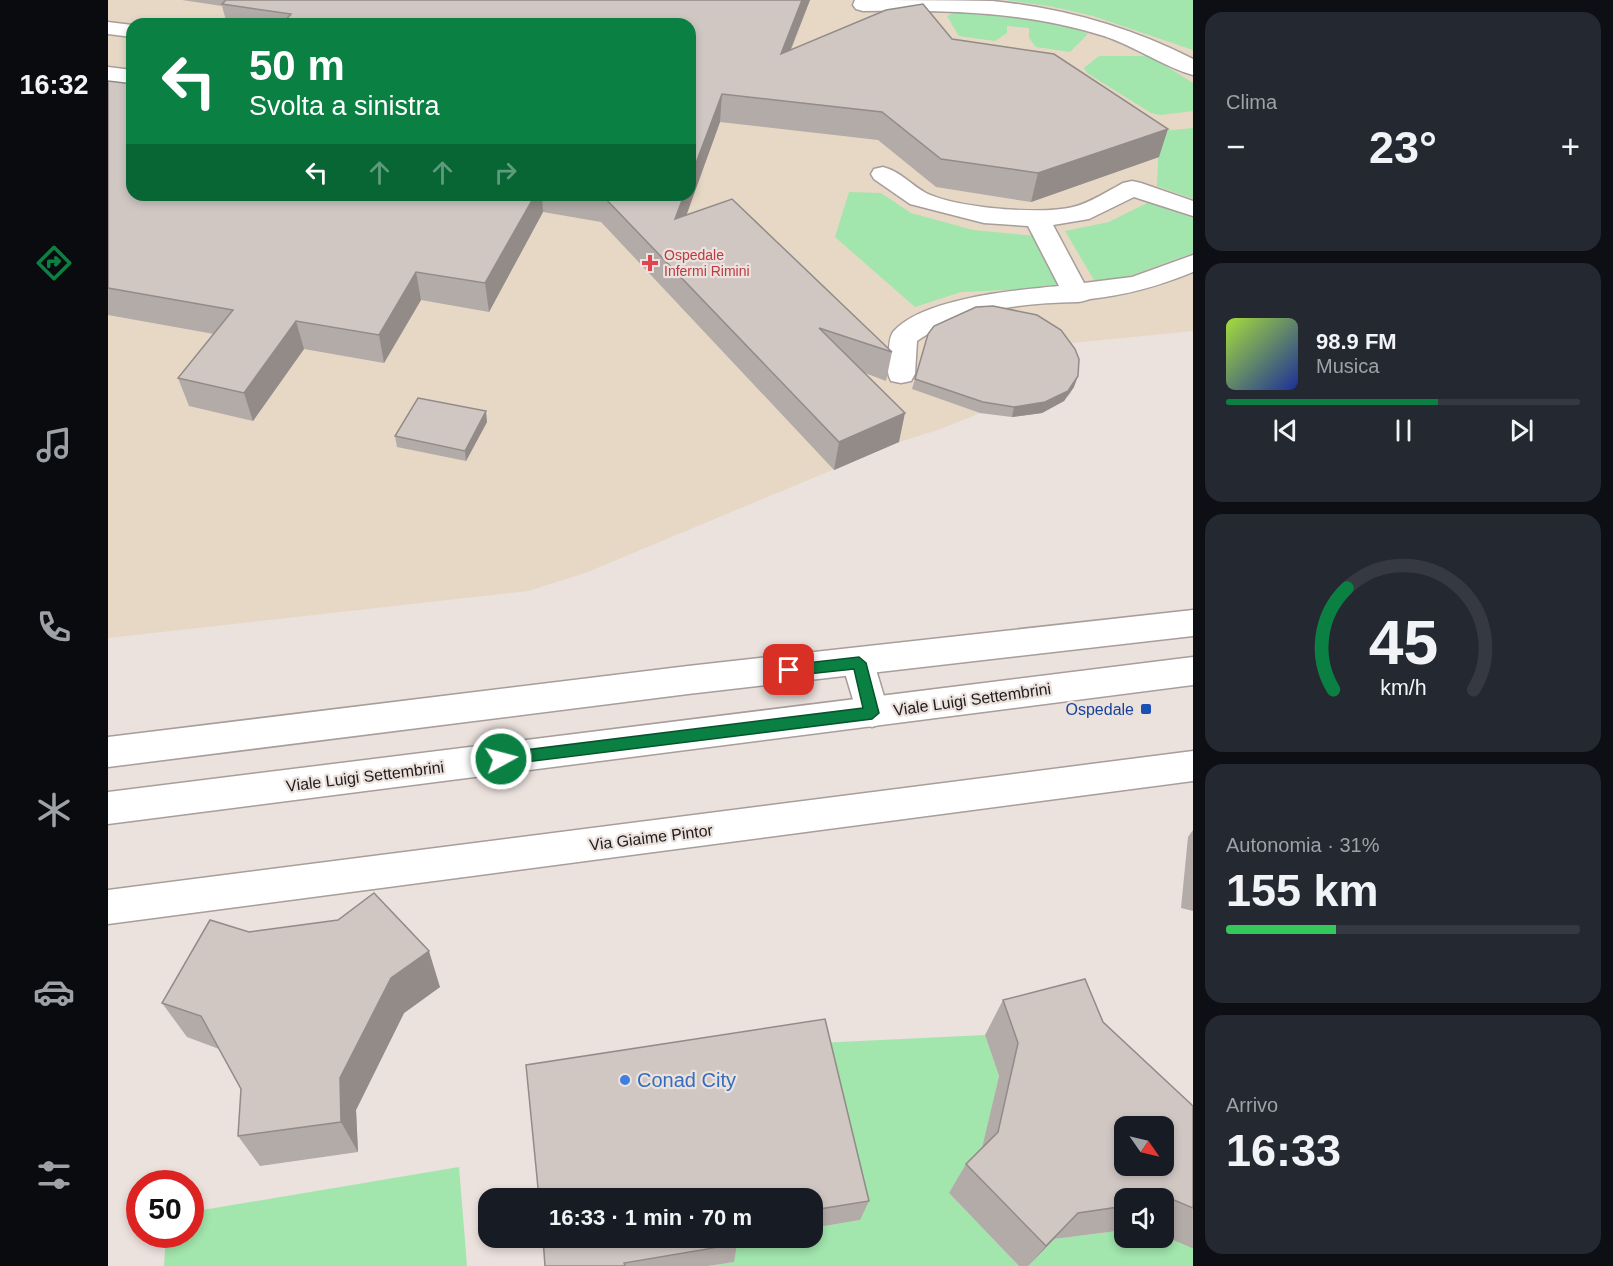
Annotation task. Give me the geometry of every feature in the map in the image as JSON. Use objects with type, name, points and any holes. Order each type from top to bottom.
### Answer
[{"type":"main road","points":[[865,0],[863,5],[938,1],[1071,18],[1120,33],[1193,68]]},
{"type":"main road","points":[[108,28],[126,30]]},
{"type":"main road","points":[[108,74],[126,76]]},
{"type":"main road","points":[[883,174],[919,199],[984,215],[1037,219],[1080,214],[1132,188],[1193,209]]},
{"type":"main road","points":[[1037,219],[1077,294]]},
{"type":"main road","points":[[902,374],[904,337],[915,327],[937,315],[1020,299],[1077,294],[1135,284],[1193,263]]},
{"type":"main road","points":[[108,752],[688,680],[859,663],[1193,623]]},
{"type":"main road","points":[[859,663],[872,713]]},
{"type":"main road","name":"Viale Luigi Settembrini","points":[[108,808],[1193,671]]},
{"type":"main road","name":"Via Giaime Pintor","points":[[108,907],[1193,766]]},
{"type":"shaded area","name":"Ospedale Infermi Rimini","points":[[108,0],[1193,0],[1193,331],[1062,344],[1076,379],[1071,394],[1042,413],[1012,417],[980,413],[941,429],[899,442],[585,573],[528,591],[108,638]]},
{"type":"green space","points":[[1006,0],[1193,0],[1193,50],[1093,16]]},
{"type":"green space","points":[[957,11],[1041,19],[1058,22],[1088,34],[1070,52],[1036,47],[1029,38],[1029,28],[1007,26],[1007,33],[995,41],[959,36],[947,16]]},
{"type":"green space","points":[[1099,56],[1150,56],[1193,83],[1193,111],[1161,115],[1151,113],[1087,73],[1084,68]]},
{"type":"green space","points":[[1193,128],[1193,199],[1157,186],[1159,135],[1162,131]]},
{"type":"green space","points":[[849,192],[881,193],[911,213],[973,230],[1035,236],[1059,283],[1054,288],[961,292],[915,307],[835,237]]},
{"type":"green space","points":[[1149,202],[1193,218],[1193,253],[1110,283],[1094,280],[1065,231],[1109,222]]},
{"type":"green space","points":[[985,1035],[999,1076],[979,1162],[949,1193],[1019,1266],[708,1266],[733,1262],[731,1248],[823,1248],[823,1226],[860,1220],[819,1043]]},
{"type":"green space","points":[[459,1167],[467,1266],[164,1266],[165,1248],[204,1248],[204,1210]]},
{"type":"green space","points":[[1114,1231],[1114,1248],[1174,1248],[1174,1238],[1193,1243],[1193,1266],[1028,1266],[1054,1239]]},
{"type":"building","points":[[226,0],[802,0],[781,54],[886,10],[923,4],[952,39],[1054,54],[1168,129],[1038,173],[941,159],[882,112],[722,94],[696,163],[696,18],[287,18],[291,14],[222,4]]},
{"type":"building","points":[[108,81],[126,83],[126,201],[532,201],[485,283],[416,272],[379,335],[296,321],[244,393],[178,378],[233,310],[108,288]]},
{"type":"building","points":[[732,199],[892,352],[819,328],[905,413],[839,442],[608,201],[682,201],[675,219]]},
{"type":"building","points":[[993,306],[1037,315],[1061,330],[1075,349],[1079,359],[1078,376],[1068,391],[1045,402],[1014,407],[983,402],[915,379],[928,334],[934,326],[976,307]]},
{"type":"building","points":[[418,398],[486,411],[465,451],[395,436]]},
{"type":"building","points":[[374,893],[429,951],[391,978],[340,1078],[341,1122],[238,1136],[241,1089],[201,1016],[162,1003],[210,920],[249,932],[338,920]]},
{"type":"building","points":[[1085,979],[1103,1022],[1193,1106],[1193,1208],[1174,1200],[1174,1188],[1114,1188],[1114,1208],[1078,1213],[1046,1246],[966,1164],[998,1132],[1018,1043],[1003,1000]]},
{"type":"building","points":[[825,1019],[869,1201],[823,1208],[823,1188],[538,1188],[526,1065]]},
{"type":"building","points":[[544,1248],[713,1248],[624,1263],[625,1266],[545,1266]]},
{"type":"place","name":"Ospedale Infermi Rimini","points":[[650,263]]},
{"type":"place","name":"Ospedale","points":[[1146,709]]},
{"type":"place","name":"Conad City","points":[[625,1080]]},
{"type":"route","points":[[501,759],[872,713],[859,663],[789,670]]}]
